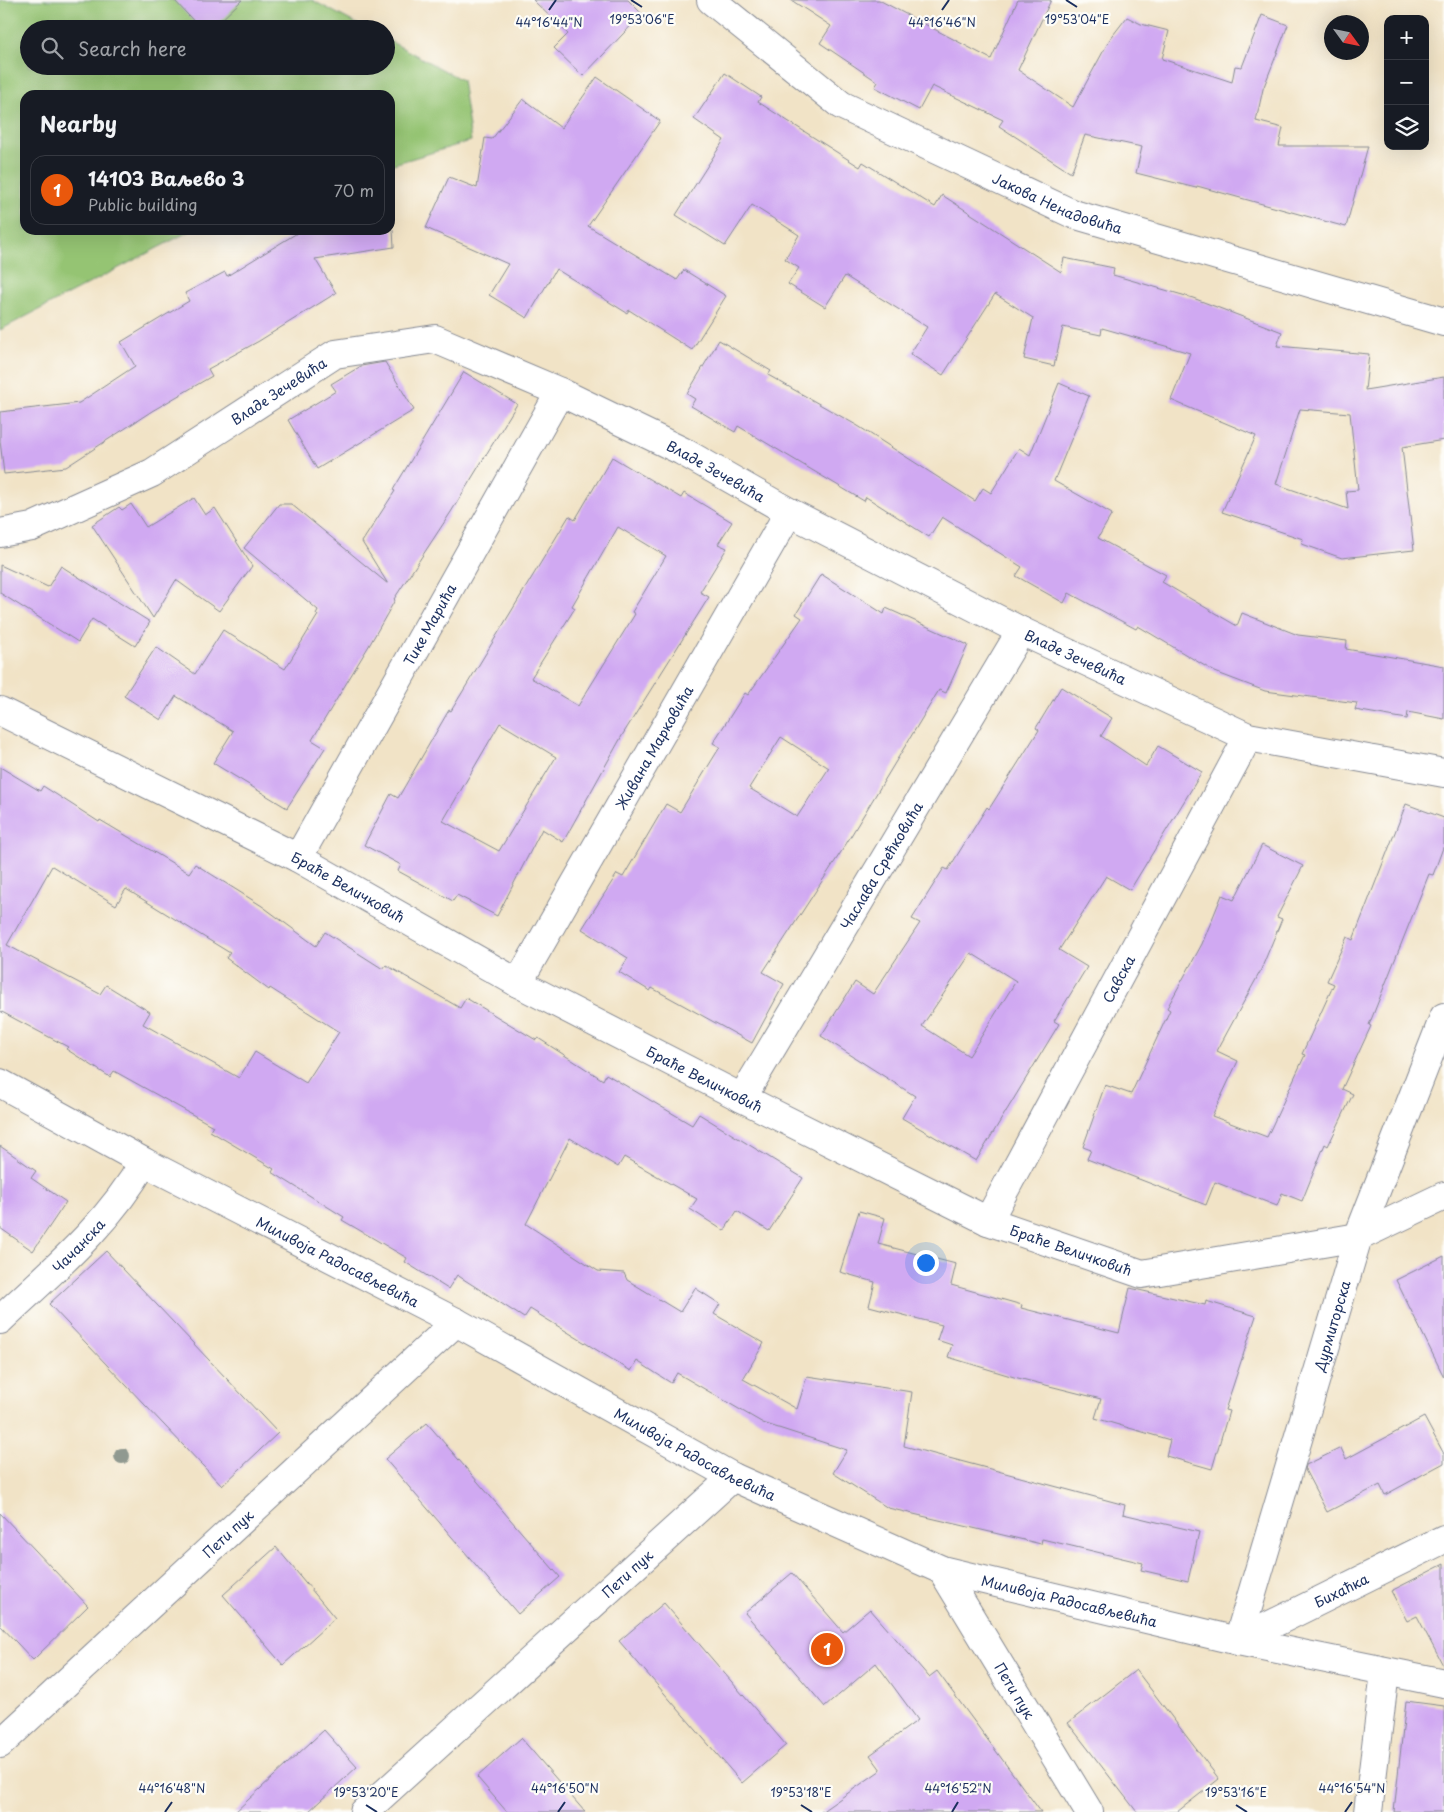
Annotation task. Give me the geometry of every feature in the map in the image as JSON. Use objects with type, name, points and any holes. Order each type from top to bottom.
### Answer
[{"type":"street","name":"Јакова Ненадовића","points":[[711,0],[841,105],[1073,214],[1444,322]]},
{"type":"street","name":"Владе Зечевића","points":[[0,533],[32,527],[152,473],[335,354],[435,339],[560,392],[682,451],[789,512],[1021,631],[1248,738],[1444,773]]},
{"type":"street","name":"Тике Марића","points":[[298,858],[560,392]]},
{"type":"street","name":"Живана Марковића","points":[[518,983],[789,512]]},
{"type":"street","name":"Часлава Срећковића","points":[[742,1098],[1021,631]]},
{"type":"street","name":"Браће Величковић","points":[[0,711],[298,858],[518,983],[988,1221],[1142,1274],[1358,1237],[1444,1196]]},
{"type":"street","name":"Савска","points":[[988,1221],[1248,738]]},
{"type":"street","name":"Дурмиторска","points":[[1238,1641],[1358,1237],[1444,1017]]},
{"type":"street","name":"Миливоја Радосављевића","points":[[0,1083],[144,1162],[456,1322],[733,1477],[942,1570],[1238,1641],[1444,1683]]},
{"type":"street","name":"Чачанска","points":[[0,1320],[103,1222],[127,1192],[144,1162]]},
{"type":"street","name":"Пети пук","points":[[0,1744],[456,1322]]},
{"type":"street","name":"Пети пук","points":[[364,1812],[733,1477]]},
{"type":"street","name":"Бихаћка","points":[[1238,1641],[1444,1539]]},
{"type":"street","name":"Пети пук","points":[[942,1570],[1089,1812]]},
{"type":"street","points":[[1368,1812],[1385,1672]]},
{"type":"green space","points":[[0,0],[312,0],[349,20],[20,20],[20,75],[395,75],[395,44],[462,80],[471,141],[395,164],[395,90],[20,90],[20,235],[182,235],[0,330]]},
{"type":"building","points":[[174,0],[242,0],[221,20],[193,20]]},
{"type":"building","points":[[533,0],[628,0],[642,14],[583,76],[554,48],[568,34]]},
{"type":"building","points":[[791,0],[879,0],[991,59],[1018,0],[1051,0],[1018,70],[1073,107],[1110,39],[1127,17],[1141,24],[1169,31],[1162,59],[1232,82],[1235,66],[1242,67],[1262,15],[1288,25],[1263,89],[1256,121],[1283,128],[1279,146],[1368,146],[1346,227],[1197,186],[1196,188],[1136,173],[1142,147],[1085,135],[1071,173],[999,126],[1003,120],[932,86],[919,110],[875,87],[878,82],[820,43],[831,26]]},
{"type":"building","points":[[725,73],[761,97],[758,102],[860,167],[863,162],[935,207],[942,195],[1061,272],[1064,258],[1114,268],[1113,275],[1193,298],[1282,332],[1277,346],[1369,354],[1365,390],[1444,377],[1444,440],[1402,447],[1414,550],[1342,558],[1302,544],[1303,539],[1222,512],[1256,436],[1171,400],[1190,353],[1102,328],[1101,335],[1063,327],[1054,366],[1024,359],[1033,318],[995,294],[943,375],[910,354],[927,327],[845,276],[825,307],[788,284],[799,268],[785,259],[799,235],[752,205],[725,246],[676,215],[724,140],[694,119]],"holes":[[[1300,409],[1350,413],[1358,490],[1346,491],[1348,509],[1276,484]]]},
{"type":"building","points":[[597,77],[660,121],[588,226],[677,280],[684,270],[726,296],[692,350],[629,310],[627,313],[556,269],[527,318],[489,295],[508,264],[426,228],[449,177],[477,188],[485,138],[492,139],[523,99],[561,128]]},
{"type":"building","points":[[294,235],[393,235],[394,247],[315,259],[336,293],[259,341],[208,369],[212,376],[152,411],[66,467],[4,474],[0,441],[0,412],[79,403],[135,366],[121,342],[189,301],[185,293],[225,272],[227,276]]},
{"type":"building","points":[[719,340],[771,371],[768,375],[858,426],[975,501],[983,488],[991,493],[1019,448],[1030,455],[1059,383],[1089,396],[1054,481],[1112,514],[1098,538],[1166,575],[1162,582],[1237,626],[1242,613],[1298,635],[1347,641],[1346,649],[1444,666],[1444,719],[1408,712],[1407,719],[1355,710],[1357,703],[1265,691],[1215,672],[1138,626],[1136,629],[1069,593],[1064,603],[1016,576],[1022,567],[942,517],[929,537],[866,497],[864,501],[738,426],[735,432],[691,406],[695,399],[687,394]]},
{"type":"building","points":[[385,362],[414,410],[317,469],[288,420],[336,391],[331,384],[361,366]]},
{"type":"building","points":[[464,372],[517,404],[451,512],[394,599],[370,644],[312,740],[325,748],[287,808],[213,763],[233,731],[176,696],[161,720],[124,696],[156,647],[195,674],[223,630],[285,669],[318,615],[316,614],[318,610],[244,548],[279,504],[291,504],[388,584],[362,542],[395,491],[393,490]]},
{"type":"building","points":[[612,457],[681,498],[684,493],[732,522],[718,544],[727,548],[700,592],[709,597],[623,734],[563,842],[542,829],[497,916],[457,895],[453,901],[398,871],[401,865],[364,845],[391,794],[398,798],[449,710],[451,711],[569,516],[575,520]],"holes":[[[618,527],[666,556],[632,612],[635,614],[578,706],[531,678],[575,608],[572,606]],[[500,723],[556,757],[499,851],[443,821]]]},
{"type":"building","points":[[194,498],[205,515],[215,508],[252,566],[219,611],[176,580],[153,618],[92,525],[119,507],[122,510],[131,504],[146,527]]},
{"type":"building","points":[[0,565],[48,587],[61,566],[150,622],[135,646],[92,619],[78,642],[0,593]]},
{"type":"building","points":[[821,574],[884,614],[886,608],[968,645],[946,693],[939,690],[843,849],[763,972],[784,984],[752,1043],[652,988],[650,991],[619,972],[628,958],[582,929],[617,874],[623,877],[666,804],[680,812],[720,747],[713,743],[745,693],[748,695],[802,618],[796,614]],"holes":[[[781,737],[829,768],[797,817],[749,788]]]},
{"type":"building","points":[[1061,687],[1112,718],[1101,736],[1146,766],[1158,746],[1202,772],[1130,890],[1106,876],[1059,950],[1087,967],[1054,1021],[1059,1024],[976,1161],[902,1118],[915,1096],[821,1036],[855,982],[873,994],[920,923],[912,919],[944,868],[948,870],[987,807],[989,809],[1039,730],[1036,728]],"holes":[[[971,953],[1016,981],[969,1056],[922,1026]]]},
{"type":"building","points":[[0,767],[40,791],[43,786],[99,822],[100,820],[189,873],[195,864],[262,906],[316,946],[325,932],[383,969],[386,965],[460,1008],[466,998],[536,1040],[538,1038],[603,1080],[606,1074],[692,1125],[699,1114],[803,1178],[769,1231],[737,1211],[724,1231],[690,1209],[697,1199],[624,1157],[618,1167],[570,1138],[526,1224],[598,1271],[624,1273],[627,1280],[680,1312],[695,1288],[720,1304],[714,1314],[764,1343],[743,1379],[797,1409],[807,1376],[912,1392],[904,1446],[1125,1505],[1123,1514],[1199,1532],[1188,1581],[1141,1570],[1143,1563],[1042,1539],[1041,1544],[888,1508],[833,1473],[847,1450],[763,1423],[677,1373],[671,1383],[637,1361],[631,1371],[530,1309],[524,1318],[457,1275],[448,1289],[405,1262],[407,1258],[342,1220],[344,1217],[272,1172],[274,1169],[210,1131],[213,1126],[114,1071],[110,1077],[66,1049],[68,1047],[0,1011]],"holes":[[[52,866],[116,905],[126,889],[230,953],[226,958],[269,990],[270,988],[339,1032],[306,1083],[255,1052],[239,1078],[143,1024],[150,1012],[106,985],[100,994],[7,945]]]},
{"type":"building","points":[[1406,804],[1444,818],[1444,845],[1433,875],[1429,874],[1369,1025],[1371,1026],[1342,1089],[1353,1094],[1328,1146],[1325,1144],[1302,1201],[1282,1193],[1277,1206],[1215,1182],[1206,1205],[1087,1159],[1091,1150],[1083,1147],[1105,1085],[1131,1094],[1170,1010],[1167,1008],[1202,944],[1222,895],[1234,900],[1262,845],[1303,866],[1277,917],[1282,919],[1260,972],[1217,1051],[1238,1061],[1212,1116],[1267,1137],[1305,1055],[1302,1054],[1334,984],[1327,981],[1347,937],[1353,940]]},
{"type":"building","points":[[0,1146],[36,1171],[31,1178],[66,1202],[33,1251],[0,1228]]},
{"type":"building","points":[[859,1211],[885,1218],[878,1244],[956,1264],[951,1285],[1022,1305],[1021,1308],[1119,1333],[1130,1288],[1205,1305],[1206,1301],[1256,1316],[1225,1410],[1229,1411],[1212,1469],[1166,1456],[1170,1440],[1095,1418],[1101,1399],[1014,1377],[948,1357],[952,1345],[937,1340],[942,1325],[869,1306],[875,1282],[840,1272]]},
{"type":"building","points":[[106,1251],[278,1433],[222,1486],[49,1304]]},
{"type":"building","points":[[1444,1256],[1444,1377],[1396,1280]]},
{"type":"building","points":[[1424,1417],[1444,1454],[1444,1463],[1385,1495],[1380,1485],[1327,1512],[1305,1470],[1306,1465],[1341,1448],[1346,1459]]},
{"type":"building","points":[[427,1423],[560,1577],[518,1614],[385,1459]]},
{"type":"building","points":[[0,1513],[88,1606],[33,1660],[0,1625]]},
{"type":"building","points":[[276,1547],[335,1618],[283,1665],[223,1595]]},
{"type":"building","points":[[1444,1564],[1444,1667],[1417,1616],[1407,1621],[1391,1591]]},
{"type":"building","points":[[792,1573],[843,1632],[870,1609],[929,1677],[937,1671],[1041,1812],[821,1812],[881,1770],[870,1755],[918,1720],[876,1663],[825,1707],[745,1613]]},
{"type":"building","points":[[664,1603],[786,1745],[742,1783],[619,1641]]},
{"type":"building","points":[[1136,1670],[1219,1779],[1177,1812],[1137,1812],[1068,1723]]},
{"type":"building","points":[[1406,1701],[1444,1706],[1444,1812],[1394,1812]]},
{"type":"building","points":[[324,1730],[357,1767],[308,1812],[235,1812]]},
{"type":"building","points":[[521,1738],[585,1812],[507,1812],[477,1777]]},
{"type":"place","name":"14103 Ваљево 3","points":[[827,1649]]}]
